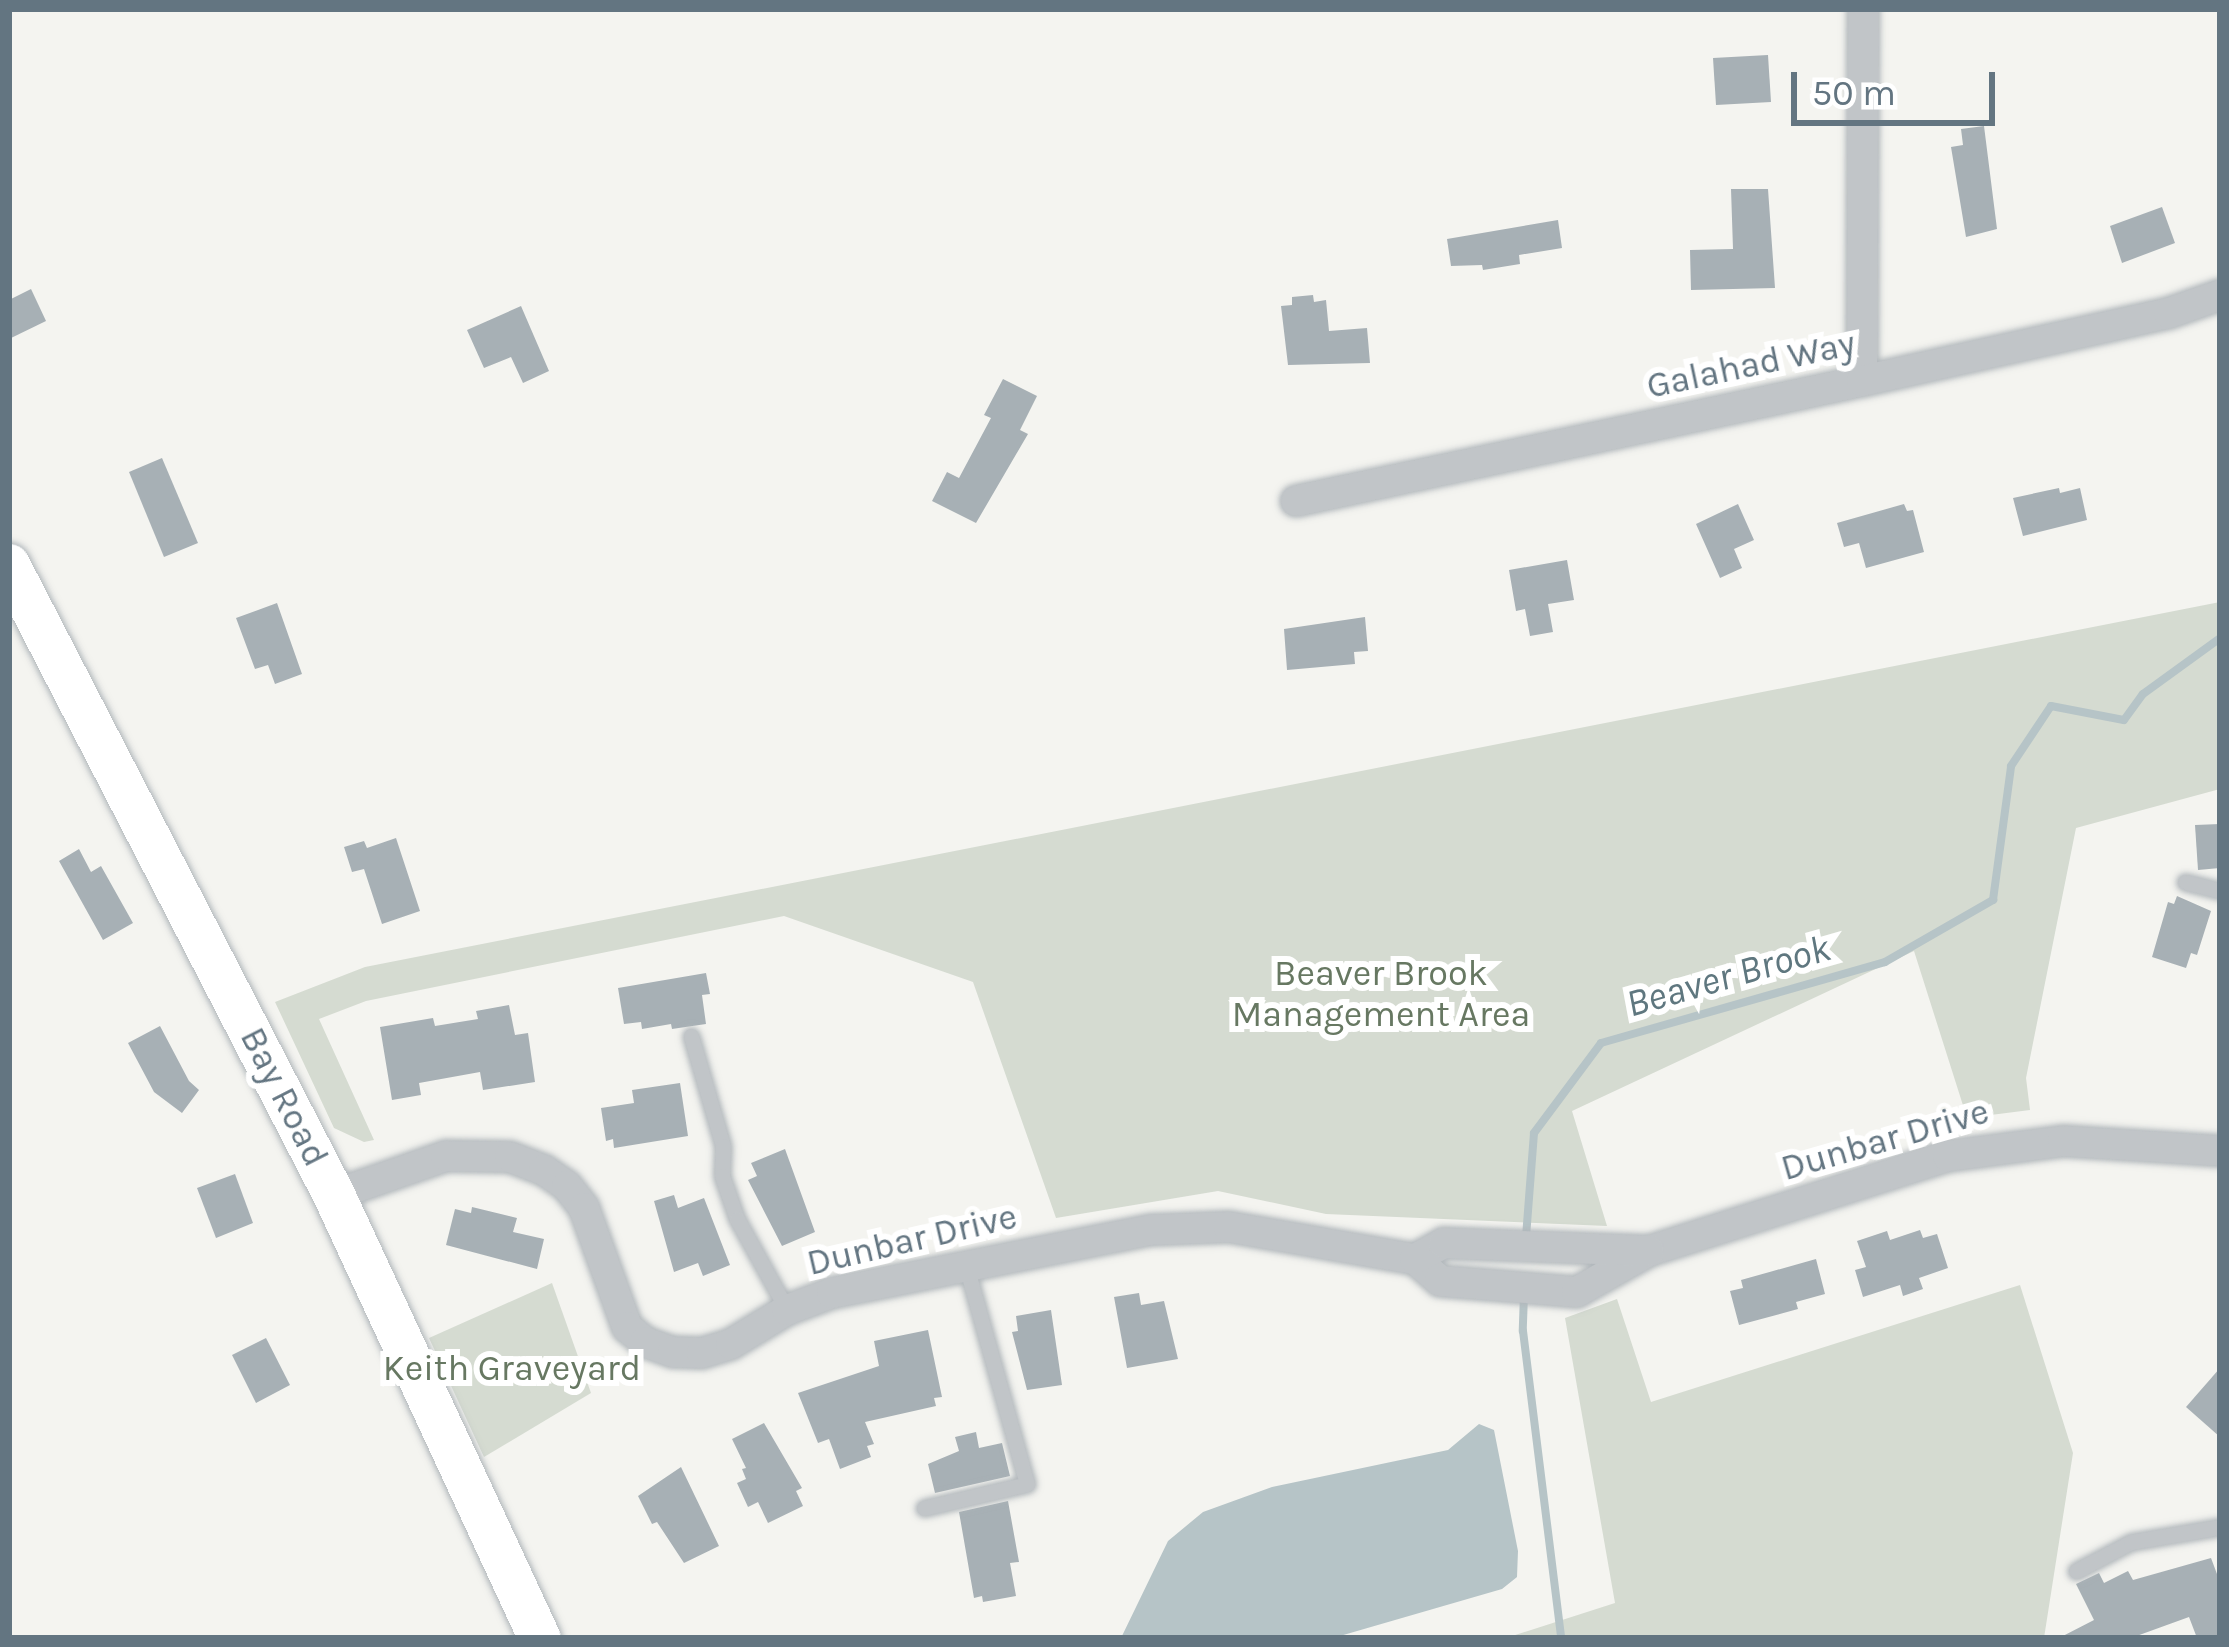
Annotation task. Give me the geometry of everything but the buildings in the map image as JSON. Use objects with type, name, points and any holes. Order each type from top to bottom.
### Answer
[{"type":"main road","name":"Bay Road","points":[[9,565],[334,1195],[540,1638]]},
{"type":"street","points":[[1862,381],[1864,9]]},
{"type":"street","name":"Galahad Way","points":[[1296,501],[2169,313],[2220,295]]},
{"type":"street","name":"Dunbar Drive","points":[[334,1195],[446,1156],[510,1157],[556,1178],[584,1208],[621,1313],[645,1342],[674,1352],[702,1353],[731,1344],[787,1310],[832,1293],[1189,1226],[1264,1232],[1414,1259],[1440,1280],[1475,1286],[1577,1292],[1649,1251],[1988,1147],[2063,1141],[2220,1150]]},
{"type":"street","name":"Dunbar Drive","points":[[1414,1259],[1444,1243],[1649,1251]]},
{"type":"lane","points":[[2185,882],[2220,891]]},
{"type":"lane","points":[[691,1036],[723,1146],[722,1176],[737,1219],[787,1310]]},
{"type":"lane","points":[[925,1508],[1027,1484],[966,1266]]},
{"type":"lane","points":[[2076,1570],[2131,1542],[2220,1527]]},
{"type":"green space","name":"Beaver Brook Management Area","points":[[2220,602],[2220,789],[2076,828],[2026,1078],[2030,1110],[1967,1118],[1914,951],[1572,1111],[1607,1226],[1326,1214],[1218,1191],[1056,1218],[973,982],[784,916],[366,1001],[319,1019],[374,1140],[364,1142],[334,1128],[275,1002],[365,967]]},
{"type":"green space","name":"Keith Graveyard","points":[[552,1283],[591,1393],[484,1457],[429,1338]]},
{"type":"green space","points":[[2020,1285],[2073,1453],[2044,1638],[1506,1638],[1615,1603],[1565,1318],[1617,1299],[1651,1402]]},
{"type":"shaded area","points":[[1479,1424],[1494,1430],[1518,1551],[1517,1577],[1502,1589],[1333,1638],[1121,1638],[1168,1541],[1203,1512],[1272,1487],[1448,1450]]},
{"type":"waterway","name":"Beaver Brook","points":[[1526,1237],[1534,1133],[1601,1043],[1885,962],[1993,900],[2011,766],[2051,706],[2124,720],[2143,694],[2220,638]]},
{"type":"waterway","name":"Beaver Brook","points":[[1524,1294],[1523,1331],[1561,1638]]}]
